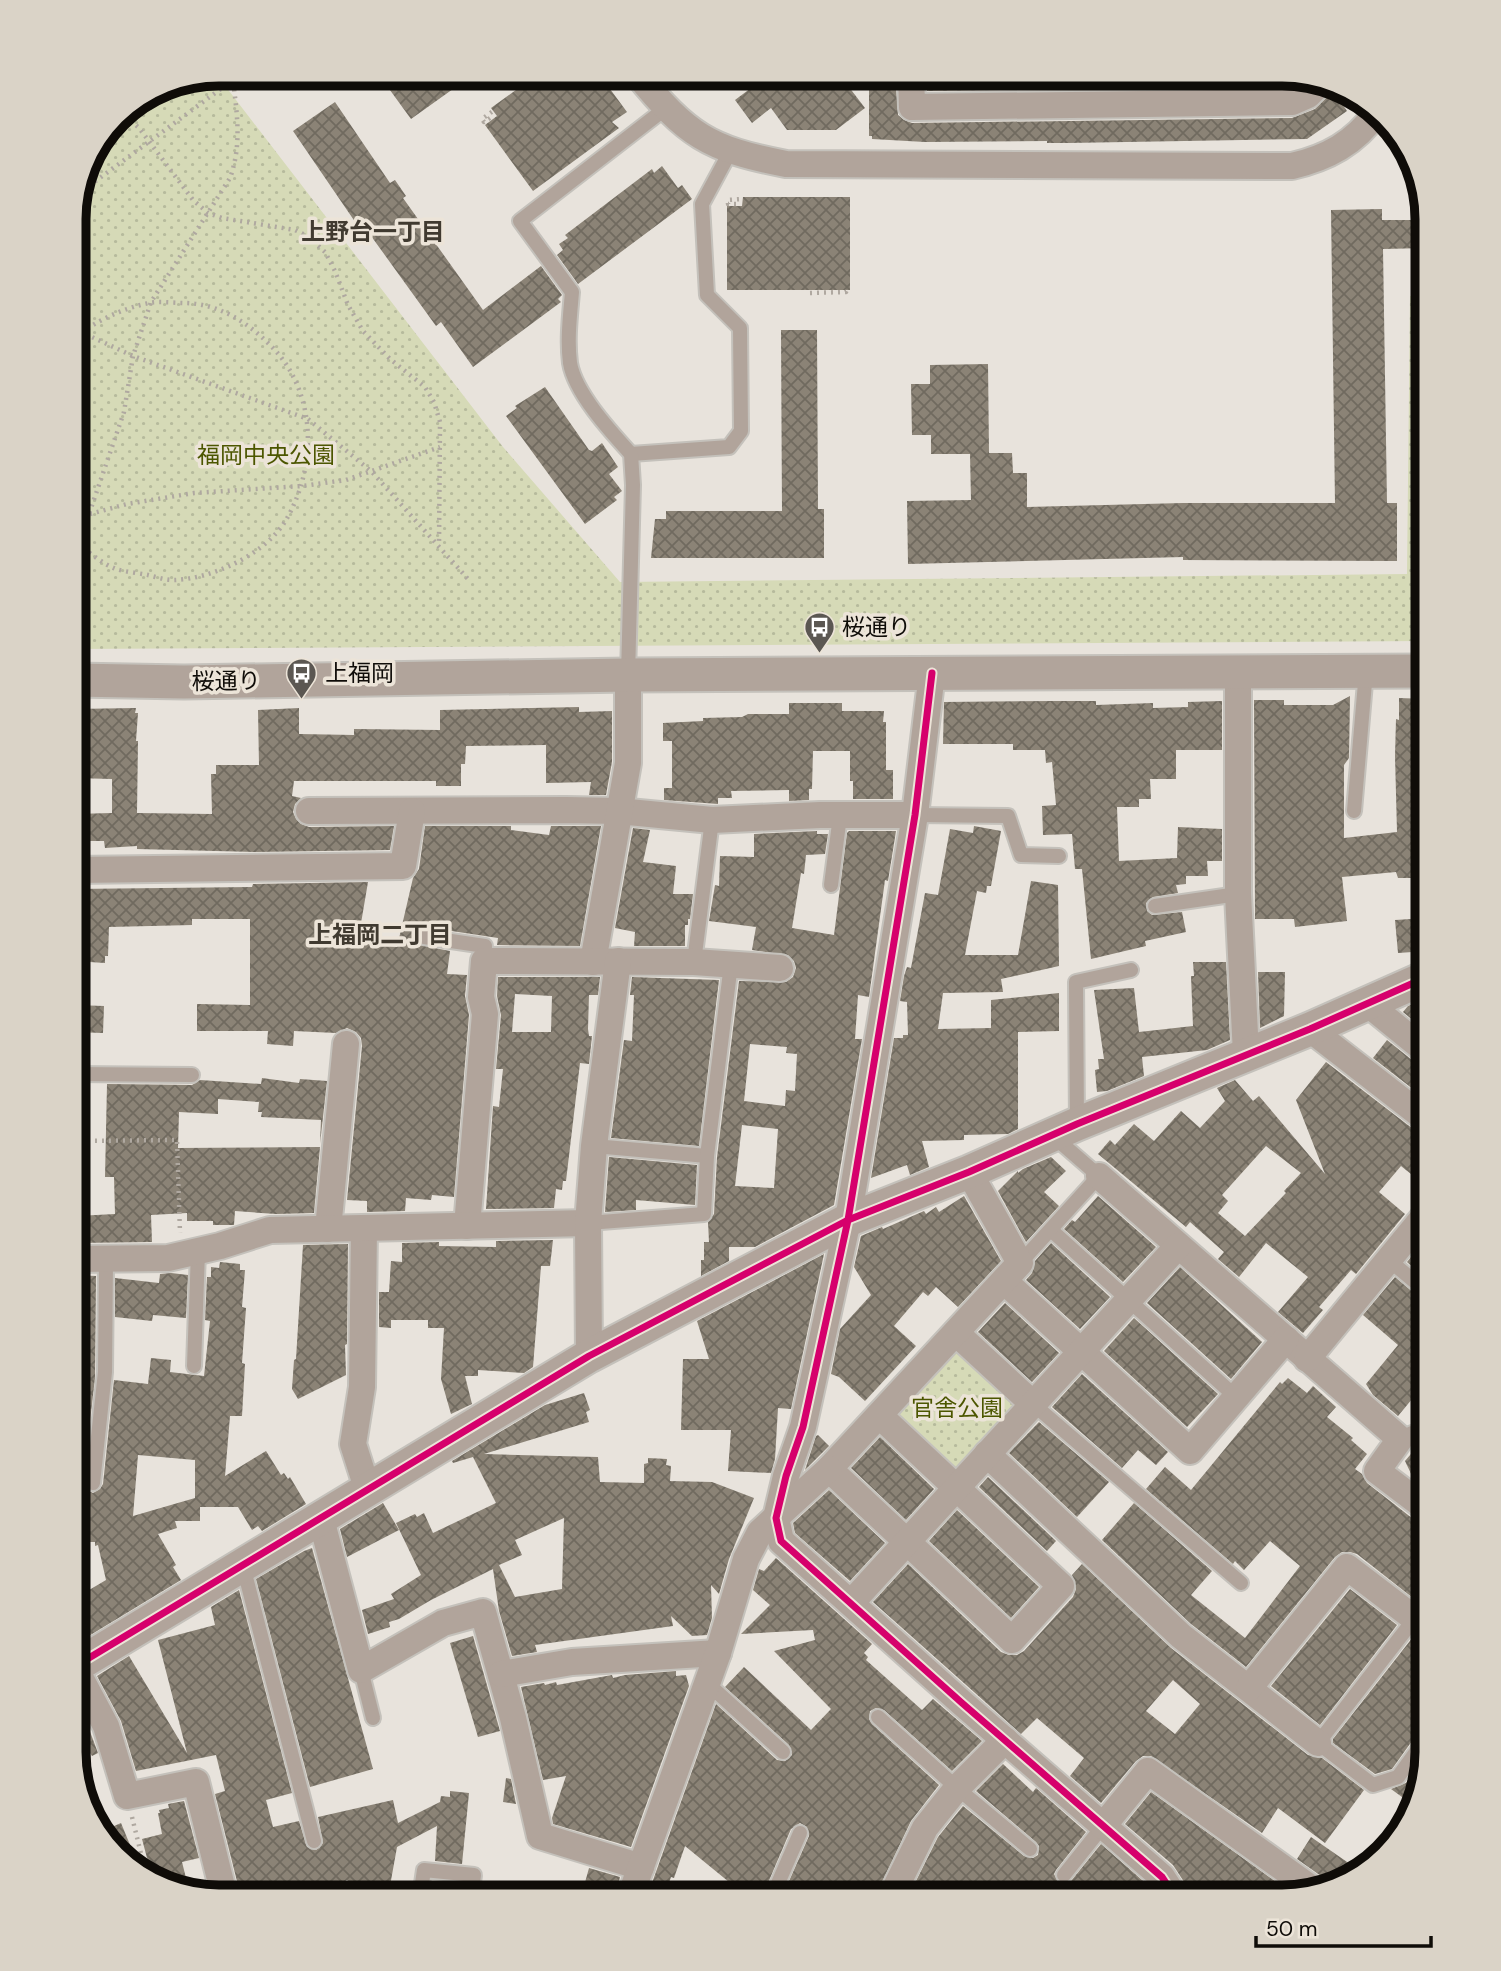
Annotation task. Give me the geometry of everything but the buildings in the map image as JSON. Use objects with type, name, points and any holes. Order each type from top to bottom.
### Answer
[{"type":"street","points":[[647,86],[666,108],[696,134],[730,152],[786,164],[1292,166],[1330,154],[1349,143],[1371,120]]},
{"type":"street","points":[[911,86],[912,107],[1292,102],[1308,95],[1313,89]]},
{"type":"street","points":[[1238,671],[1238,894],[1246,1054]]},
{"type":"street","name":"桜通り","points":[[86,680],[184,682],[628,674],[1415,671]]},
{"type":"street","points":[[932,673],[915,815],[848,1220],[803,1427],[786,1476],[776,1518],[781,1541],[1162,1877],[1167,1885]]},
{"type":"street","points":[[589,1356],[588,1223],[618,811],[628,763],[628,674]]},
{"type":"street","points":[[309,811],[618,811],[712,820],[915,815]]},
{"type":"street","points":[[86,870],[404,866],[412,811]]},
{"type":"street","points":[[467,1226],[485,1014],[481,997],[484,961],[694,962],[780,968]]},
{"type":"street","points":[[86,1660],[589,1356],[848,1220],[1310,1029],[1415,982]]},
{"type":"street","points":[[1367,1003],[1415,1042]]},
{"type":"street","points":[[1310,1029],[1415,1111]]},
{"type":"street","points":[[328,1228],[346,1044]]},
{"type":"street","points":[[969,1172],[1012,1272],[1083,1350],[1190,1451],[1286,1339]]},
{"type":"street","points":[[1100,1176],[1307,1359],[1401,1438],[1377,1471],[1415,1500]]},
{"type":"street","points":[[86,1259],[168,1258],[220,1246],[270,1230],[588,1223]]},
{"type":"street","points":[[364,1228],[362,1387],[354,1444],[368,1491]]},
{"type":"street","points":[[1307,1359],[1415,1228]]},
{"type":"street","points":[[851,1603],[1178,1245]]},
{"type":"street","points":[[640,1885],[718,1653],[746,1559],[760,1532],[880,1416],[1012,1272]]},
{"type":"street","points":[[956,1334],[1033,1404]]},
{"type":"street","points":[[828,1469],[1012,1640],[1061,1586],[880,1416]]},
{"type":"street","points":[[987,1454],[1181,1636],[1318,1743]]},
{"type":"street","points":[[321,1519],[361,1670],[443,1623],[483,1612],[501,1674],[540,1836],[635,1885]]},
{"type":"street","points":[[1249,1688],[1347,1567],[1415,1618]]},
{"type":"street","points":[[501,1674],[572,1662],[718,1653]]},
{"type":"street","points":[[86,1689],[106,1726],[127,1796],[196,1782],[222,1885]]},
{"type":"street","points":[[897,1885],[925,1828],[957,1788],[1005,1741]]},
{"type":"street","points":[[1103,1826],[1148,1771],[1304,1883]]},
{"type":"lane","points":[[628,674],[633,485],[631,454],[581,390],[570,366],[568,332],[572,292],[520,221],[666,108]]},
{"type":"lane","points":[[631,454],[729,447],[741,431],[740,328],[707,295],[702,204],[730,152]]},
{"type":"lane","points":[[1354,811],[1366,671]]},
{"type":"lane","points":[[915,815],[1008,816],[1021,855],[1059,856]]},
{"type":"lane","points":[[831,885],[840,816]]},
{"type":"lane","points":[[694,962],[712,820]]},
{"type":"lane","points":[[1155,906],[1238,894]]},
{"type":"lane","points":[[424,937],[485,946],[484,961]]},
{"type":"lane","points":[[588,1223],[704,1214],[707,1156],[731,964]]},
{"type":"lane","points":[[1012,1272],[1100,1176],[1065,1130],[1076,982],[1131,970]]},
{"type":"lane","points":[[86,1074],[192,1075]]},
{"type":"lane","points":[[594,1146],[707,1156]]},
{"type":"lane","points":[[1051,1230],[1236,1397]]},
{"type":"lane","points":[[189,1253],[194,1366]]},
{"type":"lane","points":[[93,1483],[105,1372],[106,1259]]},
{"type":"lane","points":[[1389,1260],[1415,1282]]},
{"type":"lane","points":[[1033,1404],[1241,1583]]},
{"type":"lane","points":[[1401,1438],[1412,1433],[1415,1435]]},
{"type":"lane","points":[[243,1566],[314,1840]]},
{"type":"lane","points":[[1415,1630],[1318,1743],[1373,1785],[1398,1777],[1415,1754]]},
{"type":"lane","points":[[361,1670],[373,1718]]},
{"type":"lane","points":[[707,1683],[783,1752]]},
{"type":"lane","points":[[877,1717],[1030,1849]]},
{"type":"lane","points":[[1064,1875],[1103,1826]]},
{"type":"lane","points":[[778,1885],[800,1833]]},
{"type":"lane","points":[[422,1885],[424,1870],[474,1875],[473,1885]]},
{"type":"path","points":[[90,185],[224,86]]},
{"type":"path","points":[[89,514],[124,412],[132,356],[151,302],[230,178],[239,147],[234,86]]},
{"type":"path","points":[[490,117],[484,122],[482,119],[493,111]]},
{"type":"path","points":[[130,120],[193,200],[208,213],[222,218],[295,230],[309,237],[325,252],[348,306],[363,331],[390,359],[417,379],[434,402],[440,422],[439,545]]},
{"type":"path","points":[[736,204],[728,204],[728,200],[743,200]]},
{"type":"path","points":[[810,293],[846,290]]},
{"type":"path","points":[[86,329],[120,312],[151,302],[200,304],[230,314],[254,329],[278,352],[296,381],[308,419],[308,453],[302,486],[285,522],[257,551],[222,571],[173,580],[116,569],[86,550]]},
{"type":"path","points":[[86,334],[132,356],[308,419],[372,472],[468,579]]},
{"type":"path","points":[[86,517],[127,504],[194,493],[302,486],[346,480],[440,447]]},
{"type":"path","points":[[86,1140],[177,1140],[189,1253]]},
{"type":"path","points":[[127,1796],[143,1861]]},
{"type":"green space","name":"福岡中央公園","points":[[225,86],[503,447],[620,582],[1407,574],[1410,296],[1415,296],[1415,641],[86,649],[86,210],[90,184],[108,145],[138,113],[184,90]]},
{"type":"green space","name":"官舎公園","points":[[957,1345],[1019,1406],[960,1470],[950,1471],[896,1420],[896,1410]]},
{"type":"cycle path","points":[[932,673],[915,815],[848,1220],[803,1427],[786,1476],[776,1518],[781,1541],[1162,1877],[1167,1885]]},
{"type":"cycle path","points":[[86,1660],[589,1356],[848,1220],[969,1172],[1415,982]]},
{"type":"place","name":"桜通り","points":[[819,654]]},
{"type":"place","name":"上福岡","points":[[302,700]]},
{"type":"district","name":"上野台一丁目","points":[[373,231]]},
{"type":"district","name":"上福岡二丁目","points":[[380,934]]}]
